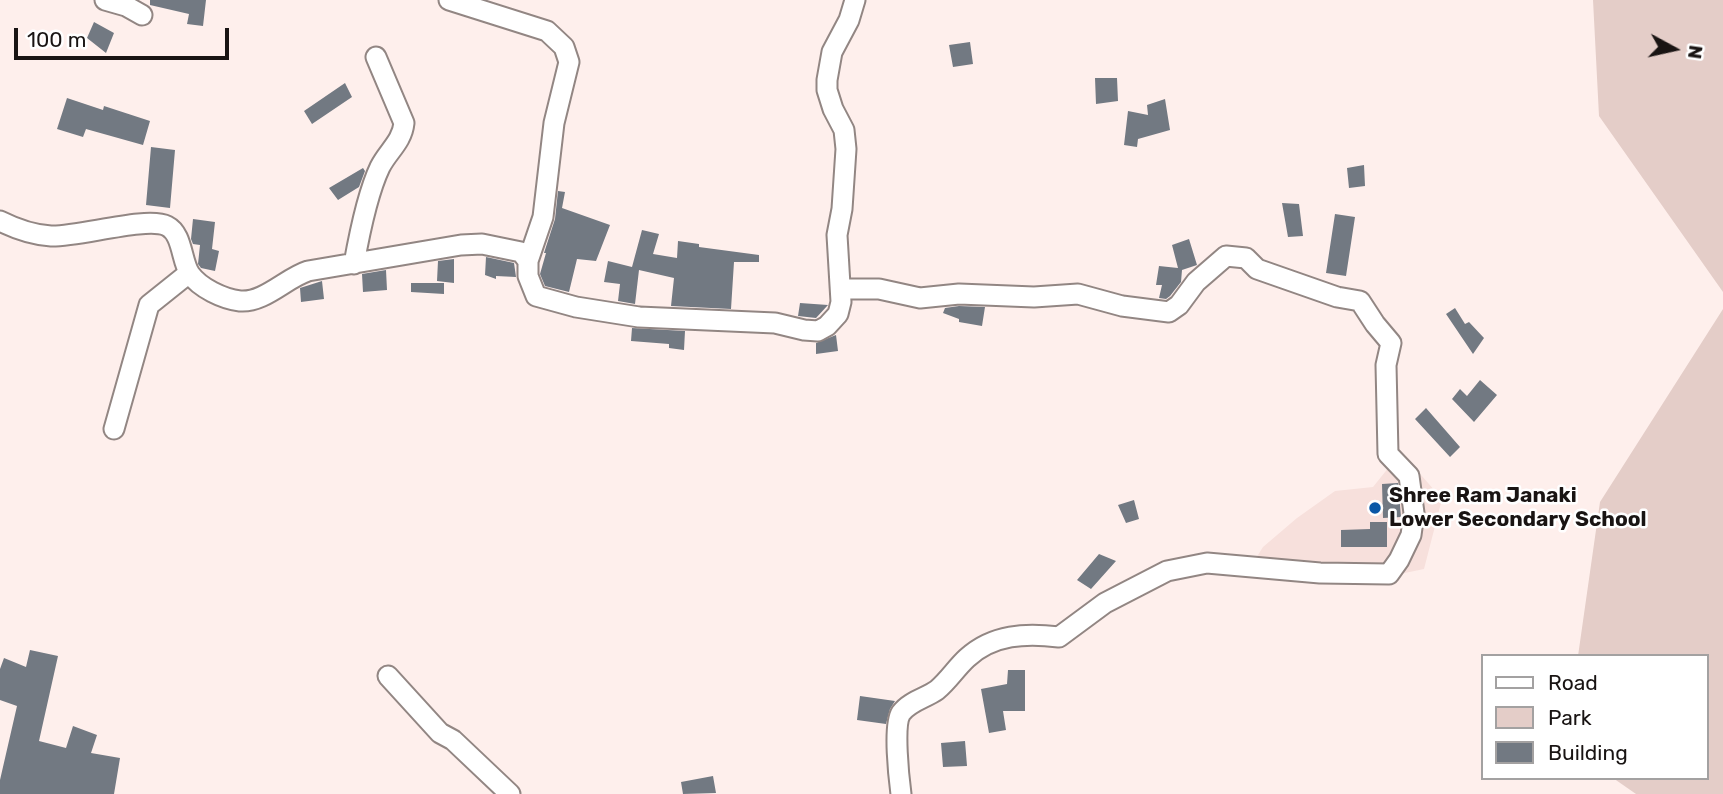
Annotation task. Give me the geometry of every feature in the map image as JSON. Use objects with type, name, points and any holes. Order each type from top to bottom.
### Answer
[{"type":"street","points":[[106,0],[126,6],[142,15]]},
{"type":"street","points":[[449,0],[548,31],[564,47],[567,54],[569,62],[554,123],[543,217],[528,261],[528,276],[536,296],[576,307],[639,317],[775,323],[818,331],[838,314],[842,289],[837,235],[842,209],[846,149],[844,130],[832,109],[827,90],[832,52],[849,20],[855,0]]},
{"type":"street","points":[[354,264],[361,227],[381,166],[403,133],[404,123],[376,57]]},
{"type":"street","points":[[0,221],[27,232],[51,236],[77,235],[156,223],[169,226],[175,233],[189,273],[213,292],[242,302],[265,294],[296,275],[461,245],[482,244],[521,252],[528,261]]},
{"type":"street","points":[[842,289],[879,289],[920,298],[959,294],[1034,297],[1078,294],[1122,306],[1169,312],[1179,305],[1196,282],[1226,256],[1247,258],[1257,269],[1337,297],[1360,300],[1391,343],[1386,365],[1388,454],[1409,477],[1414,513],[1411,535],[1389,574],[1320,573],[1207,563],[1167,571],[1105,603],[1059,637],[1029,634],[993,641],[979,648],[965,660],[949,681],[933,693],[917,700],[900,714],[896,734],[901,794]]},
{"type":"street","points":[[114,429],[149,305],[189,273]]},
{"type":"street","points":[[388,676],[440,733],[453,740],[510,794]]},
{"type":"shaded area","name":"Shree Ram Janaki Lower Secondary School","points":[[1401,452],[1442,499],[1424,569],[1395,575],[1248,571],[1263,547],[1297,518],[1335,491],[1373,487]]},
{"type":"green space","points":[[1593,0],[1723,0],[1723,292],[1599,116]]},
{"type":"green space","points":[[1723,309],[1723,794],[1636,794],[1616,780],[1709,780],[1709,654],[1578,654],[1600,502]]},
{"type":"building","points":[[150,0],[206,0],[203,26],[187,24],[189,14],[150,5]]},
{"type":"building","points":[[94,22],[114,33],[106,53],[87,38]]},
{"type":"building","points":[[970,42],[973,64],[953,67],[949,45]]},
{"type":"building","points":[[1095,78],[1117,78],[1118,101],[1096,104]]},
{"type":"building","points":[[345,83],[352,97],[312,124],[304,111]]},
{"type":"building","points":[[67,98],[103,110],[104,106],[150,121],[143,145],[86,129],[83,137],[57,129]]},
{"type":"building","points":[[1165,99],[1170,130],[1138,139],[1137,147],[1124,145],[1128,111],[1148,115],[1147,105]]},
{"type":"building","points":[[151,147],[175,150],[170,208],[146,205]]},
{"type":"building","points":[[1364,165],[1365,186],[1349,188],[1347,168]]},
{"type":"building","points":[[363,168],[365,171],[359,187],[338,200],[329,188]]},
{"type":"building","points":[[558,191],[565,192],[562,208],[610,225],[596,261],[577,259],[569,292],[545,286],[540,274],[555,219]]},
{"type":"building","points":[[1282,203],[1299,204],[1303,236],[1288,237]]},
{"type":"building","points":[[1335,214],[1355,217],[1346,276],[1326,273]]},
{"type":"building","points":[[193,219],[215,222],[212,249],[219,251],[215,271],[201,268],[198,264],[200,245],[193,244],[191,239]]},
{"type":"building","points":[[642,230],[659,234],[653,254],[677,258],[678,241],[699,244],[699,247],[759,255],[759,262],[734,262],[731,309],[671,306],[674,278],[639,270],[635,304],[618,301],[620,284],[604,282],[608,261],[632,267]]},
{"type":"building","points":[[1189,239],[1197,265],[1182,270],[1181,282],[1170,296],[1166,299],[1159,298],[1162,285],[1156,285],[1159,266],[1178,268],[1172,245]]},
{"type":"building","points":[[486,257],[514,263],[516,277],[496,276],[496,279],[485,275]]},
{"type":"building","points":[[454,259],[454,283],[437,281],[438,261]]},
{"type":"building","points":[[386,270],[387,290],[363,292],[362,274]]},
{"type":"building","points":[[322,281],[324,299],[301,302],[300,288]]},
{"type":"building","points":[[411,283],[444,283],[444,294],[411,292]]},
{"type":"building","points":[[800,303],[828,305],[816,318],[798,316]]},
{"type":"building","points":[[985,307],[982,326],[959,322],[959,319],[943,313],[945,308]]},
{"type":"building","points":[[1455,308],[1465,324],[1469,322],[1484,338],[1473,354],[1446,314]]},
{"type":"building","points":[[632,328],[685,331],[684,350],[669,348],[669,344],[631,341]]},
{"type":"building","points":[[836,335],[838,351],[816,354],[816,343]]},
{"type":"building","points":[[1480,380],[1497,395],[1474,422],[1452,399],[1460,389],[1467,396]]},
{"type":"building","points":[[1426,408],[1460,447],[1450,457],[1415,419]]},
{"type":"building","points":[[1398,483],[1401,517],[1383,518],[1382,484]]},
{"type":"building","points":[[1134,500],[1139,519],[1126,523],[1118,505]]},
{"type":"building","points":[[1370,522],[1387,522],[1387,547],[1341,547],[1341,530],[1370,529]]},
{"type":"building","points":[[1099,554],[1116,561],[1091,589],[1077,580]]},
{"type":"building","points":[[30,650],[58,656],[39,741],[66,748],[73,726],[97,735],[91,753],[120,758],[114,794],[0,794],[0,780],[17,706],[0,700],[0,669],[4,658],[26,667]]},
{"type":"building","points":[[1008,670],[1025,670],[1025,711],[1003,711],[1006,730],[989,733],[981,689],[1007,684]]},
{"type":"building","points":[[860,696],[895,701],[886,724],[857,720]]},
{"type":"building","points":[[965,741],[967,766],[943,767],[941,743]]},
{"type":"building","points":[[713,776],[716,793],[683,794],[681,782]]},
{"type":"place","name":"Shree Ram Janaki Lower Secondary School","points":[[1375,508]]}]
